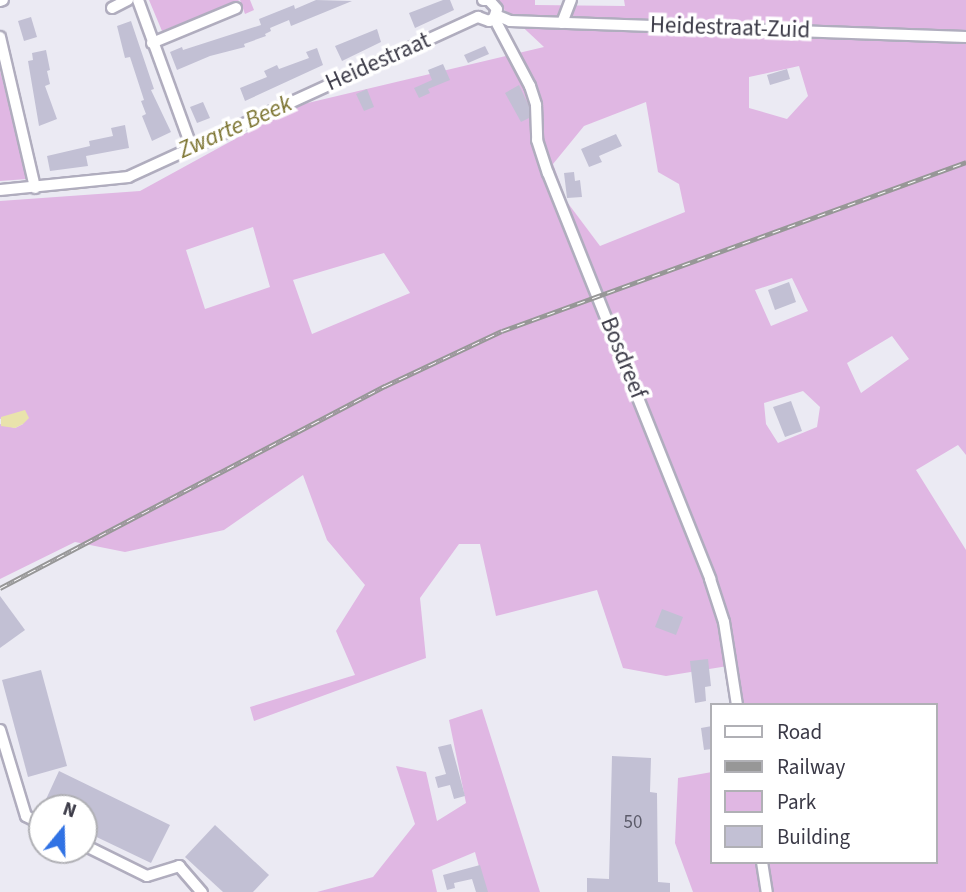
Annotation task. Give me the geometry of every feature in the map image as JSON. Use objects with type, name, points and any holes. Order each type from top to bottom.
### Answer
[{"type":"street","points":[[112,8],[128,0]]},
{"type":"street","points":[[138,0],[191,146]]},
{"type":"street","points":[[478,17],[476,7],[483,0],[494,4],[495,17]]},
{"type":"street","points":[[562,23],[571,0]]},
{"type":"street","points":[[152,43],[236,8]]},
{"type":"street","name":"Heidestraat","points":[[0,190],[128,177],[478,17],[489,21],[495,17]]},
{"type":"street","name":"Heidestraat-Zuid","points":[[495,17],[510,21],[966,37]]},
{"type":"street","name":"Bosdreef","points":[[495,17],[530,86],[536,105],[537,140],[544,161],[710,579],[724,622],[737,703]]},
{"type":"street","points":[[0,37],[35,188]]},
{"type":"street","points":[[0,730],[28,817]]},
{"type":"street","points":[[98,852],[147,876],[179,866],[202,892]]},
{"type":"street","points":[[762,864],[767,892]]},
{"type":"green space","points":[[149,0],[240,0],[162,31]]},
{"type":"green space","points":[[240,0],[250,0],[254,10],[245,14]]},
{"type":"green space","points":[[494,0],[535,0],[535,5],[625,6],[624,0],[966,0],[966,455],[958,445],[916,470],[966,550],[966,892],[693,892],[675,843],[678,778],[710,772],[710,864],[938,864],[938,703],[743,703],[734,665],[666,676],[623,668],[597,590],[496,616],[480,544],[459,544],[420,598],[426,658],[254,721],[250,707],[355,675],[336,631],[365,585],[327,540],[303,475],[224,530],[125,552],[75,542],[0,579],[0,424],[15,428],[23,424],[21,412],[0,419],[0,201],[140,191],[295,106],[544,47]],"holes":[[[799,66],[808,96],[787,119],[749,108],[749,77]],[[646,102],[658,172],[679,184],[685,212],[600,246],[567,202],[553,164],[584,126]],[[253,227],[270,287],[205,309],[186,250]],[[384,253],[410,293],[312,334],[293,280]],[[792,278],[808,311],[771,326],[755,290]],[[892,336],[909,359],[861,393],[847,363]],[[803,391],[820,407],[817,427],[778,443],[766,424],[764,403]]]},
{"type":"green space","points":[[0,70],[27,179],[0,181]]},
{"type":"green space","points":[[482,709],[540,892],[486,892],[475,852],[432,870],[437,892],[317,892],[373,877],[415,824],[396,766],[426,772],[437,821],[466,803],[449,720]]},
{"type":"shaded area","points":[[25,410],[29,418],[23,424],[15,428],[1,426],[1,417]]},
{"type":"building","points":[[316,0],[352,1],[291,26],[289,20],[270,28],[271,31],[265,34],[266,36],[244,44],[245,47],[210,56],[177,70],[170,52],[261,25],[259,19],[294,5],[295,9]]},
{"type":"building","points":[[443,0],[450,0],[454,10],[415,28],[409,13]]},
{"type":"building","points":[[31,17],[37,37],[24,41],[18,21]]},
{"type":"building","points":[[131,21],[154,89],[151,90],[171,132],[152,141],[142,116],[146,114],[141,101],[144,100],[130,57],[125,58],[117,26]]},
{"type":"building","points":[[377,29],[381,42],[342,61],[335,46]]},
{"type":"building","points":[[485,46],[489,54],[468,63],[464,55]]},
{"type":"building","points":[[317,48],[323,65],[245,101],[240,88],[267,77],[264,71],[277,65],[279,69],[309,58],[306,52]]},
{"type":"building","points":[[46,50],[50,84],[45,86],[57,119],[39,126],[28,61],[33,60],[32,53]]},
{"type":"building","points":[[443,64],[450,80],[428,89],[430,93],[419,98],[414,88],[432,80],[428,70]]},
{"type":"building","points":[[787,69],[790,79],[770,85],[767,75]]},
{"type":"building","points":[[519,85],[529,106],[529,118],[521,122],[505,93]]},
{"type":"building","points":[[367,89],[374,107],[364,111],[356,94]]},
{"type":"building","points":[[203,102],[210,118],[197,123],[190,107]]},
{"type":"building","points":[[125,125],[129,148],[86,156],[88,166],[50,171],[47,156],[90,146],[89,141],[113,136],[111,128]]},
{"type":"building","points":[[616,134],[622,146],[599,156],[602,162],[589,167],[581,149]]},
{"type":"building","points":[[574,172],[575,181],[580,180],[582,197],[567,198],[564,173]]},
{"type":"building","points":[[789,282],[796,302],[775,310],[768,290]]},
{"type":"building","points":[[791,401],[802,431],[785,437],[773,407]]},
{"type":"building","points":[[0,596],[25,630],[0,648]]},
{"type":"building","points":[[662,609],[683,617],[676,635],[655,627]]},
{"type":"building","points":[[708,659],[711,686],[705,687],[706,701],[695,703],[690,661]]},
{"type":"building","points":[[41,670],[67,766],[28,777],[2,680]]},
{"type":"building","points":[[710,726],[710,749],[704,750],[701,728]]},
{"type":"building","points":[[451,744],[465,796],[454,799],[450,785],[438,788],[435,777],[446,774],[438,747]]},
{"type":"building","points":[[612,756],[651,758],[650,792],[657,793],[658,882],[670,883],[670,892],[587,892],[587,878],[609,879]]},
{"type":"building","points":[[59,771],[170,825],[151,863],[98,838],[98,794],[48,794]]},
{"type":"building","points":[[215,825],[269,875],[253,892],[223,892],[185,857]]},
{"type":"building","points":[[480,865],[488,892],[476,892],[472,879],[454,883],[455,888],[447,890],[443,875]]},
{"type":"waterway","name":"Zwarte Beek","points":[[7,194],[81,187]]},
{"type":"railway","points":[[0,588],[385,386],[502,331],[966,162]]}]
